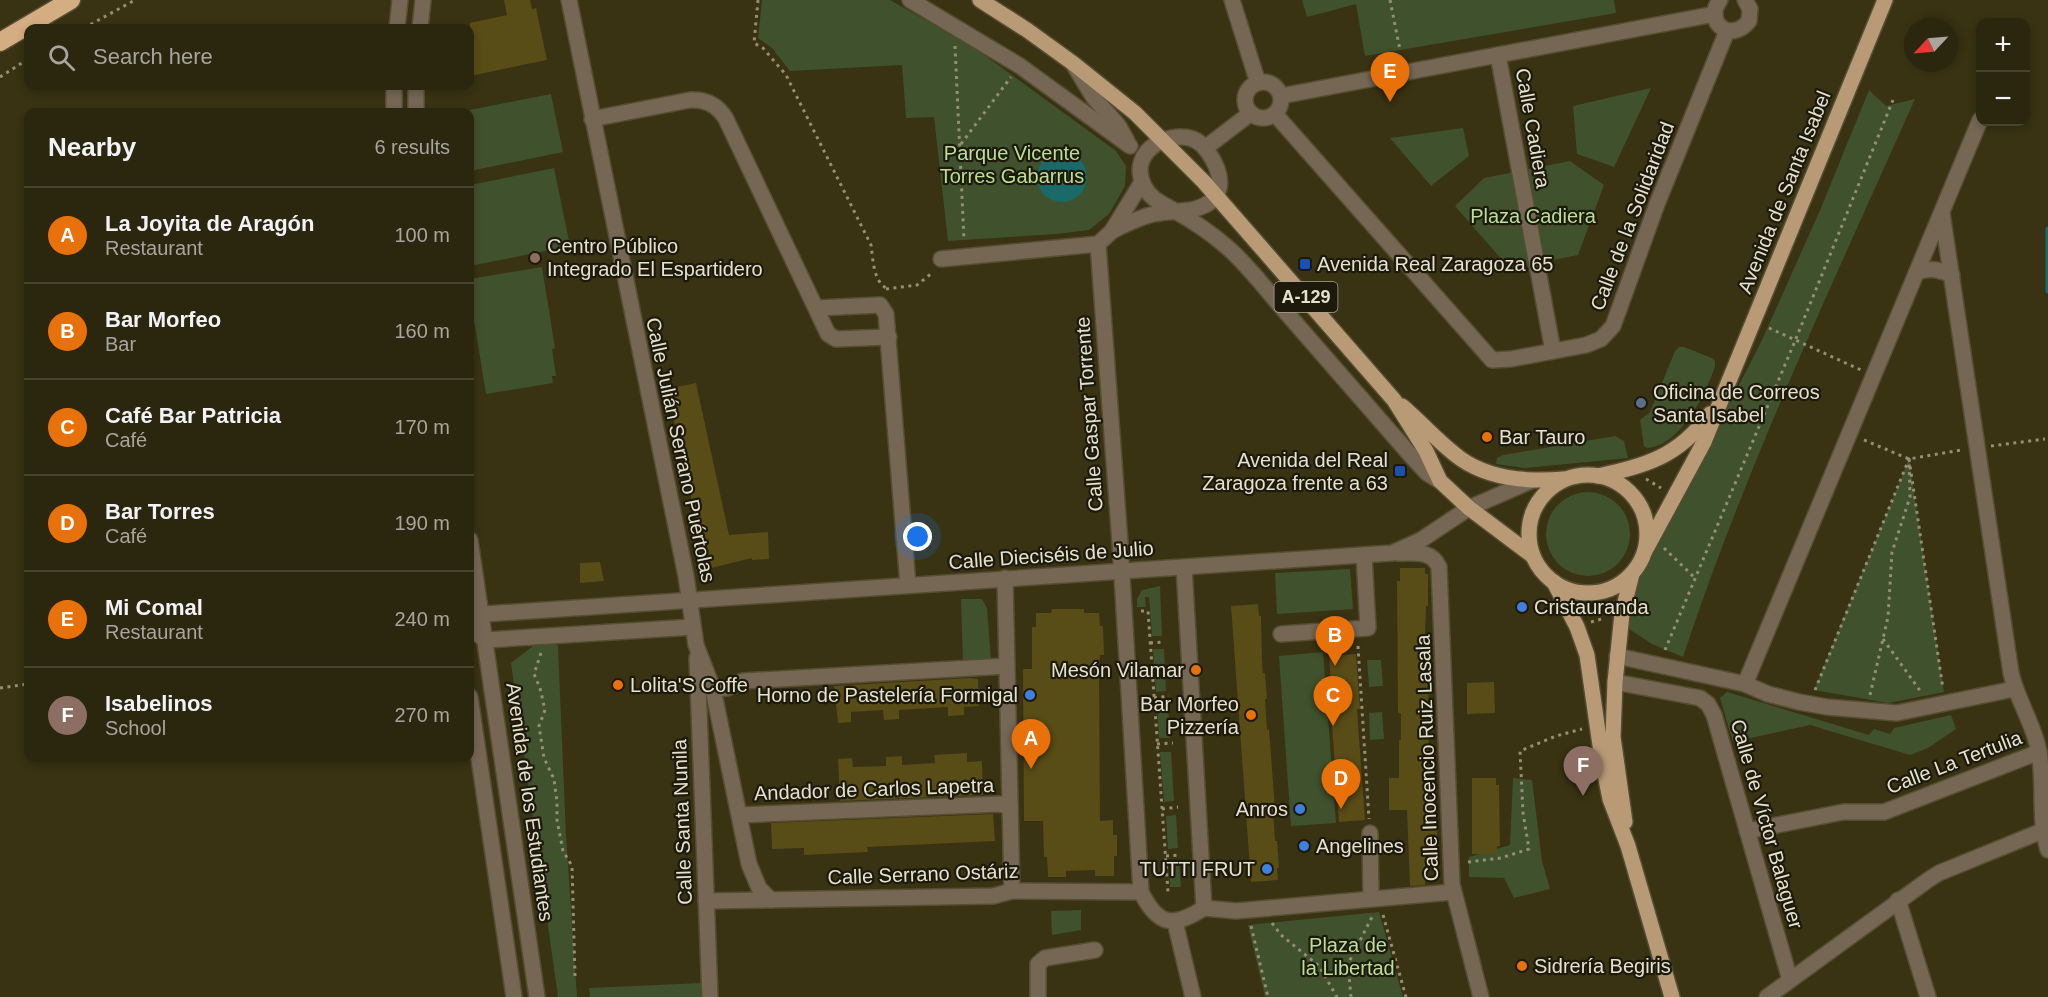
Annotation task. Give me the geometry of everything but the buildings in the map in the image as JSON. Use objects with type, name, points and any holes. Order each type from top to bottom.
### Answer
[{"type":"highway","points":[[30,24],[71,0]]},
{"type":"highway","points":[[0,42],[24,28]]},
{"type":"main road","name":"A-129","points":[[980,0],[1074,64],[1135,113],[1217,195],[1394,400],[1462,459],[1494,473],[1533,480],[1567,478]]},
{"type":"main road","name":"Avenida de Santa Isabel","points":[[1649,545],[1704,442],[1885,0]]},
{"type":"main road","name":"A-129","points":[[1394,400],[1426,451],[1440,481],[1469,508],[1533,556]]},
{"type":"main road","name":"Avenida de Santa Isabel","points":[[1597,476],[1641,465],[1668,454],[1685,443],[1720,400]]},
{"type":"main road","points":[[1628,846],[1613,737],[1615,682],[1622,614],[1632,574],[1649,545],[1647,526],[1641,508],[1630,493],[1615,482],[1597,476],[1567,478],[1541,499],[1532,515],[1529,533],[1533,556],[1544,574],[1565,589],[1589,593],[1613,588],[1632,574]]},
{"type":"main road","points":[[1554,582],[1577,627],[1587,655],[1610,799],[1628,846],[1672,997]]},
{"type":"street","points":[[397,24],[400,0]]},
{"type":"street","points":[[416,0],[418,24]]},
{"type":"street","points":[[419,24],[423,0]]},
{"type":"street","name":"Calle Julián Serrano Puértolas","points":[[569,0],[690,599],[696,645],[712,689],[749,864],[759,888],[771,900]]},
{"type":"street","points":[[910,0],[1020,66],[1130,147]]},
{"type":"street","points":[[1232,0],[1258,83]]},
{"type":"street","points":[[1281,96],[1498,55],[1717,7],[1719,24],[1727,31],[1740,30],[1749,21],[1750,9],[1745,0]]},
{"type":"street","name":"Calle de la Solidaridad","points":[[1275,114],[1492,360],[1511,359],[1594,343],[1608,333],[1613,326],[1657,204],[1727,31]]},
{"type":"street","name":"Calle Cadiera","points":[[1498,55],[1553,351]]},
{"type":"street","points":[[1074,64],[1094,99],[1118,125],[1140,165],[1142,182],[1155,200],[1176,211],[1219,241],[1238,258],[1413,459],[1427,473],[1440,481]]},
{"type":"street","points":[[1258,83],[1269,83],[1281,96],[1280,105],[1275,114],[1265,118],[1251,113],[1247,108],[1248,90],[1258,83]]},
{"type":"street","points":[[394,90],[394,108]]},
{"type":"street","points":[[416,90],[416,108]]},
{"type":"street","points":[[592,119],[690,100],[708,102],[719,109],[726,119],[828,334],[836,339],[889,337]]},
{"type":"street","points":[[1205,148],[1251,113]]},
{"type":"street","points":[[1745,684],[1978,126]]},
{"type":"street","points":[[1112,231],[1142,218],[1201,207],[1217,195],[1220,185],[1218,172],[1205,148],[1199,142],[1189,138],[1177,137],[1161,140],[1148,149],[1140,165]]},
{"type":"street","points":[[941,259],[1098,244],[1112,231],[1142,182]]},
{"type":"street","points":[[1942,213],[2014,689],[2039,752],[2042,831],[2048,850]]},
{"type":"street","name":"Calle Gaspar Torrente","points":[[1098,244],[1122,571],[1141,892]]},
{"type":"street","points":[[1917,272],[1930,268],[1952,275]]},
{"type":"street","points":[[817,308],[880,305],[886,314],[908,585]]},
{"type":"street","name":"Calle Dieciséis de Julio","points":[[476,614],[1392,553],[1421,540],[1469,508],[1533,480]]},
{"type":"street","name":"Calle Inocencio Ruiz Lasala","points":[[1392,553],[1434,557],[1439,567],[1453,892],[1481,997]]},
{"type":"street","points":[[1281,634],[1368,628],[1364,555]]},
{"type":"street","points":[[1184,567],[1204,908]]},
{"type":"street","points":[[1005,578],[1012,891]]},
{"type":"street","name":"Avenida de los Estudiantes","points":[[474,589],[476,614],[486,640],[537,997]]},
{"type":"street","points":[[474,630],[486,640],[693,627]]},
{"type":"street","name":"Calle Santa Nunila","points":[[696,645],[710,997]]},
{"type":"street","points":[[1617,656],[1745,684],[1768,694],[1827,708],[1897,713],[2014,689]]},
{"type":"street","points":[[712,689],[727,688],[743,681],[1007,666]]},
{"type":"street","name":"Calle de Víctor Balaguer","points":[[1615,682],[1700,698],[1708,704],[1714,715],[1790,980]]},
{"type":"street","points":[[474,724],[514,997]]},
{"type":"street","name":"Calle La Tertulia","points":[[1747,831],[1843,812],[1884,812],[2039,752]]},
{"type":"street","name":"Andador de Carlos Lapetra","points":[[740,815],[1000,804],[1011,807]]},
{"type":"street","points":[[1770,996],[1898,900],[1939,873],[2042,831]]},
{"type":"street","points":[[1370,833],[1376,906]]},
{"type":"street","name":"Calle Serrano Ostáriz","points":[[706,901],[993,896],[1012,891],[1141,892]]},
{"type":"street","points":[[1141,892],[1158,917],[1164,921],[1175,922],[1204,908],[1236,911],[1376,906],[1453,892]]},
{"type":"street","points":[[1898,900],[1928,997]]},
{"type":"street","points":[[1175,922],[1193,997]]},
{"type":"street","points":[[1038,997],[1038,964],[1045,958],[1095,950]]},
{"type":"path","points":[[91,24],[135,0]]},
{"type":"path","points":[[758,0],[754,43],[763,48],[786,75],[871,245],[875,273],[882,286],[886,288],[917,285],[932,272],[941,259]]},
{"type":"path","points":[[1390,0],[1400,50]]},
{"type":"path","points":[[954,26],[965,257]]},
{"type":"path","points":[[0,77],[24,62]]},
{"type":"path","points":[[960,145],[1020,66]]},
{"type":"path","points":[[1665,650],[1893,100]]},
{"type":"path","points":[[880,305],[886,288]]},
{"type":"path","points":[[1754,320],[1795,341],[1873,375]]},
{"type":"path","points":[[1848,434],[1909,459],[1977,447],[2045,439]]},
{"type":"path","points":[[1869,700],[1888,617],[1892,552],[1910,497],[1909,459]]},
{"type":"path","points":[[1825,692],[1814,690],[1909,459]]},
{"type":"path","points":[[1909,459],[1944,692]]},
{"type":"path","points":[[1641,465],[1647,480],[1676,496]]},
{"type":"path","points":[[1649,545],[1695,578]]},
{"type":"path","points":[[1135,611],[1148,611],[1168,892]]},
{"type":"path","points":[[1587,623],[1606,617]]},
{"type":"path","points":[[1357,629],[1370,833]]},
{"type":"path","points":[[546,636],[534,674],[545,710],[539,726],[544,758],[554,780],[557,820],[563,851],[573,866],[575,976]]},
{"type":"path","points":[[1883,639],[1924,696],[1915,698]]},
{"type":"path","points":[[1150,643],[1165,642]]},
{"type":"path","points":[[0,688],[24,685]]},
{"type":"path","points":[[1154,698],[1169,696]]},
{"type":"path","points":[[1451,863],[1501,858],[1529,849],[1523,813],[1520,751],[1556,736],[1585,729]]},
{"type":"path","points":[[1157,744],[1173,743]]},
{"type":"path","points":[[1162,809],[1178,807]]},
{"type":"path","points":[[1166,856],[1181,855]]},
{"type":"path","points":[[1351,997],[1348,964],[1376,906]]},
{"type":"path","points":[[1376,906],[1406,997]]},
{"type":"path","points":[[1269,920],[1281,935],[1319,966],[1337,997]]},
{"type":"path","points":[[1250,921],[1268,997]]},
{"type":"green space","name":"Parque Vicente Torres Gabarrus","points":[[762,0],[890,0],[972,46],[1116,151],[1126,166],[1125,186],[1109,214],[1089,230],[948,241],[934,117],[906,118],[902,65],[790,71],[772,48],[758,38]]},
{"type":"green space","points":[[1302,0],[1614,0],[1616,13],[1365,56],[1356,4],[1307,17]]},
{"type":"green space","points":[[1651,88],[1614,167],[1577,154],[1573,106]]},
{"type":"green space","points":[[1869,90],[1886,106],[1915,99],[1762,445],[1683,657],[1652,644],[1629,629],[1633,592],[1762,340],[1821,208]]},
{"type":"green space","points":[[551,94],[563,152],[474,170],[474,109]]},
{"type":"green space","points":[[1463,128],[1469,156],[1431,186],[1390,138]]},
{"type":"green space","name":"Plaza Cadiera","points":[[1570,161],[1604,185],[1578,255],[1510,269],[1455,206],[1484,178]]},
{"type":"green space","points":[[554,168],[570,246],[474,265],[474,184]]},
{"type":"green space","points":[[542,267],[555,348],[552,349],[556,376],[552,376],[553,383],[486,394],[474,320],[474,278]]},
{"type":"green space","points":[[1679,347],[1712,358],[1715,361],[1715,367],[1698,404],[1681,429],[1659,445],[1647,448],[1644,446],[1640,420],[1650,412],[1675,351]]},
{"type":"green space","points":[[1615,436],[1624,441],[1628,458],[1525,468],[1496,464],[1497,458],[1503,455]]},
{"type":"green space","points":[[1909,459],[1944,692],[1888,703],[1814,690]]},
{"type":"green space","points":[[1588,492],[1604,495],[1618,504],[1627,518],[1630,534],[1627,550],[1618,564],[1604,573],[1588,576],[1572,573],[1558,564],[1549,550],[1546,534],[1549,518],[1558,504],[1572,495]]},
{"type":"green space","points":[[1350,569],[1353,609],[1277,614],[1275,573]]},
{"type":"green space","points":[[1160,586],[1162,636],[1152,636],[1149,597],[1145,597],[1146,607],[1137,607],[1137,599],[1142,590]]},
{"type":"green space","points":[[961,599],[982,599],[987,608],[991,660],[963,662]]},
{"type":"green space","points":[[546,636],[558,646],[566,836],[577,997],[558,997],[511,663]]},
{"type":"green space","points":[[1153,649],[1164,649],[1166,691],[1156,692]]},
{"type":"green space","points":[[1323,652],[1336,823],[1291,826],[1279,656]]},
{"type":"green space","points":[[1367,660],[1381,660],[1383,686],[1369,687]]},
{"type":"green space","points":[[1727,692],[1869,735],[1874,729],[1890,734],[1894,728],[1951,715],[1956,729],[1928,748],[1910,755],[1810,725],[1733,742],[1720,698]]},
{"type":"green space","points":[[1157,705],[1168,705],[1170,738],[1159,738]]},
{"type":"green space","points":[[1382,712],[1384,739],[1370,740],[1369,713]]},
{"type":"green space","points":[[1160,752],[1171,752],[1174,801],[1164,802]]},
{"type":"green space","points":[[1513,778],[1532,780],[1542,861],[1550,889],[1514,898],[1504,878],[1469,877],[1469,857],[1510,845]]},
{"type":"green space","points":[[1176,815],[1178,848],[1168,849],[1166,816]]},
{"type":"green space","points":[[1179,862],[1181,887],[1170,887],[1169,863]]},
{"type":"green space","points":[[1081,910],[1081,930],[1052,935],[1051,911]]},
{"type":"green space","name":"Plaza de la Libertad","points":[[1379,912],[1403,997],[1265,997],[1248,925]]},
{"type":"green space","points":[[701,983],[702,997],[590,997],[589,988]]},
{"type":"water","points":[[1062,152],[1080,159],[1087,177],[1080,195],[1062,202],[1044,195],[1037,177],[1044,159]]},
{"type":"waterway","points":[[2048,229],[2048,291]]},
{"type":"place","name":"Mi Comal","points":[[1390,102]]},
{"type":"place","name":"Centro Público Integrado El Espartidero","points":[[535,258]]},
{"type":"place","name":"Avenida Real Zaragoza 65","points":[[1305,264]]},
{"type":"place","name":"Oficina de Correos Santa Isabel","points":[[1641,403]]},
{"type":"place","name":"Bar Tauro","points":[[1487,437]]},
{"type":"place","name":"Avenida del Real Zaragoza frente a 63","points":[[1400,471]]},
{"type":"place","name":"Cristauranda","points":[[1522,607]]},
{"type":"place","name":"Bar Morfeo","points":[[1335,666]]},
{"type":"place","name":"Mesón Vilamar","points":[[1196,670]]},
{"type":"place","name":"Lolita'S Coffe","points":[[618,685]]},
{"type":"place","name":"Horno de Pastelería Formigal","points":[[1030,695]]},
{"type":"place","name":"Bar Morfeo Pizzería","points":[[1251,715]]},
{"type":"place","name":"Café Bar Patricia","points":[[1333,726]]},
{"type":"place","name":"La Joyita de Aragón","points":[[1031,769]]},
{"type":"place","name":"Isabelinos","points":[[1583,796]]},
{"type":"place","name":"Anros","points":[[1300,809]]},
{"type":"place","name":"Bar Torres","points":[[1341,809]]},
{"type":"place","name":"Angelines","points":[[1304,846]]},
{"type":"place","name":"TUTTI FRUT","points":[[1267,869]]},
{"type":"place","name":"Sidrería Begiris","points":[[1522,966]]}]
